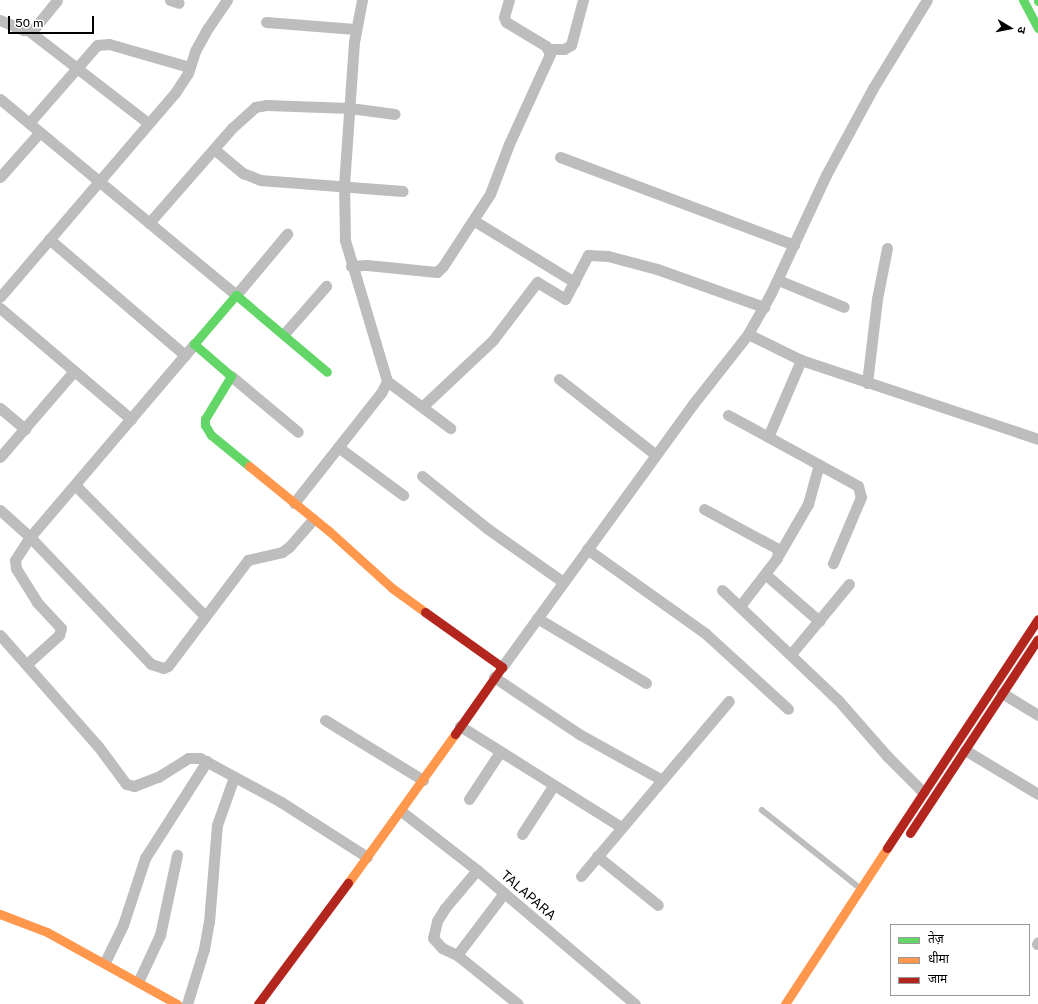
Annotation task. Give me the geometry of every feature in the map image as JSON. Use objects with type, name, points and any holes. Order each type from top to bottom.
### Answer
[{"type":"street","points":[[29,31],[37,26],[57,0]]},
{"type":"street","points":[[0,297],[183,82],[208,28],[227,0]]},
{"type":"street","points":[[362,0],[355,29],[344,185],[345,240],[351,266],[387,381],[423,406],[450,428]]},
{"type":"street","points":[[510,0],[505,10],[506,22],[549,49],[564,49],[571,45],[583,0]]},
{"type":"street","points":[[258,1004],[401,812],[494,677],[586,549],[748,334],[778,280],[837,155],[873,88],[927,0]]},
{"type":"street","points":[[1023,0],[1038,28]]},
{"type":"street","points":[[0,20],[29,31],[77,66],[148,124]]},
{"type":"street","points":[[266,22],[355,29]]},
{"type":"street","points":[[29,123],[91,50],[102,43],[189,67]]},
{"type":"street","points":[[351,266],[367,265],[437,272],[473,220],[497,180],[509,144],[550,54],[549,49]]},
{"type":"street","points":[[0,99],[97,182],[284,334],[327,372]]},
{"type":"street","points":[[149,224],[214,149],[255,107],[266,105],[350,108],[395,114]]},
{"type":"street","points":[[0,177],[40,132]]},
{"type":"street","points":[[214,149],[244,173],[260,180],[344,185],[403,191]]},
{"type":"street","points":[[560,157],[794,245]]},
{"type":"street","points":[[473,220],[574,282]]},
{"type":"street","points":[[28,663],[59,635],[61,628],[40,608],[16,568],[15,560],[30,537],[76,486],[287,234]]},
{"type":"street","points":[[49,239],[185,355]]},
{"type":"street","points":[[867,383],[878,299],[887,248]]},
{"type":"street","points":[[423,406],[493,340],[537,282],[565,298],[588,255],[601,255],[657,269],[764,307]]},
{"type":"street","points":[[778,280],[844,307]]},
{"type":"street","points":[[284,334],[326,286]]},
{"type":"street","points":[[0,308],[131,419]]},
{"type":"street","points":[[748,334],[801,360],[1038,439]]},
{"type":"street","points":[[194,344],[298,432]]},
{"type":"street","points":[[768,437],[801,360]]},
{"type":"street","points":[[0,458],[74,372]]},
{"type":"street","points":[[231,376],[206,419],[207,430],[392,588],[502,666]]},
{"type":"street","points":[[559,380],[656,455]]},
{"type":"street","points":[[294,503],[382,393],[387,381]]},
{"type":"street","points":[[0,408],[25,429]]},
{"type":"street","points":[[728,415],[850,481],[861,490],[861,497],[833,563]]},
{"type":"street","points":[[338,447],[403,495]]},
{"type":"street","points":[[740,606],[779,554],[808,504],[819,464]]},
{"type":"street","points":[[422,476],[488,529],[563,582]]},
{"type":"street","points":[[76,486],[205,616]]},
{"type":"street","points":[[704,509],[774,546],[779,554]]},
{"type":"street","points":[[0,510],[30,537],[124,636],[158,668],[168,666],[248,560],[282,552],[289,547],[313,519]]},
{"type":"street","points":[[586,549],[706,634],[788,709]]},
{"type":"street","points":[[765,574],[819,621]]},
{"type":"street","points":[[792,654],[849,584]]},
{"type":"street","points":[[722,590],[792,654],[923,792]]},
{"type":"street","points":[[537,618],[646,683]]},
{"type":"street","points":[[785,1004],[1038,619]]},
{"type":"street","points":[[0,635],[28,663],[98,746],[126,784],[134,786],[158,777],[188,758],[207,761],[281,802],[367,857]]},
{"type":"street","points":[[905,841],[1038,640]]},
{"type":"street","points":[[494,677],[579,734],[662,780]]},
{"type":"street","points":[[1002,693],[1038,715]]},
{"type":"street","points":[[581,876],[729,701]]},
{"type":"street","points":[[325,720],[423,780]]},
{"type":"street","points":[[460,726],[553,786],[622,827]]},
{"type":"street","points":[[964,750],[1038,794]]},
{"type":"street","points":[[469,799],[500,752]]},
{"type":"street","points":[[105,962],[123,925],[145,858],[207,761]]},
{"type":"street","points":[[187,1004],[200,964],[209,922],[217,825],[234,777]]},
{"type":"street","points":[[522,834],[553,786]]},
{"type":"street","name":"TALAPARA","points":[[401,812],[477,870],[635,1004]]},
{"type":"street","points":[[139,980],[160,935],[177,855]]},
{"type":"street","points":[[597,856],[658,905]]},
{"type":"street","points":[[477,870],[446,908],[434,931],[433,938],[437,944],[457,955],[518,1004]]},
{"type":"street","points":[[457,955],[504,893]]},
{"type":"street","points":[[0,914],[47,932],[139,980],[177,1004]]},
{"type":"street","points":[[797,1004],[816,976]]},
{"type":"lane","points":[[762,810],[861,889]]},
{"type":"traffic: fast","points":[[1023,0],[1038,28]]},
{"type":"traffic: fast","points":[[249,466],[211,435],[205,425],[205,419],[231,376],[194,344],[236,295],[327,372]]},
{"type":"traffic: slow","points":[[249,466],[329,531],[392,588],[425,612]]},
{"type":"traffic: slow","points":[[348,883],[455,734]]},
{"type":"traffic: slow","points":[[785,1004],[887,848]]},
{"type":"traffic: slow","points":[[0,914],[47,932],[177,1004]]},
{"type":"traffic: jam","points":[[425,612],[502,667],[455,734]]},
{"type":"traffic: jam","points":[[887,848],[1038,619]]},
{"type":"traffic: jam","points":[[910,833],[1038,639]]},
{"type":"traffic: jam","points":[[258,1004],[348,883]]}]
